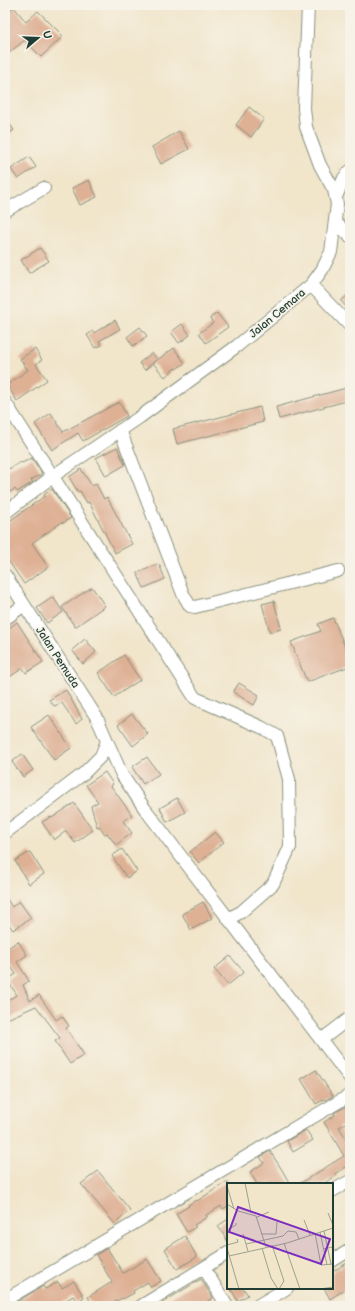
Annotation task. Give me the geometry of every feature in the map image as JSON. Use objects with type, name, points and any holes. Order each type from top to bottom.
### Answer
[{"type":"street","name":"Jalan Cemara","points":[[5,513],[53,476],[140,417],[237,346],[311,285],[322,270],[331,252],[337,212],[336,197],[320,165],[306,127],[304,108],[308,5]]},
{"type":"street","points":[[336,197],[344,178],[350,171]]},
{"type":"street","points":[[5,211],[44,188]]},
{"type":"street","points":[[336,223],[350,237]]},
{"type":"street","points":[[311,285],[350,326]]},
{"type":"street","points":[[5,402],[196,698],[261,727],[277,736],[289,779],[290,847],[273,884],[241,912],[228,918]]},
{"type":"street","points":[[120,430],[182,594],[190,606],[338,570]]},
{"type":"street","name":"Jalan Pemuda","points":[[5,575],[85,699],[100,725],[122,776],[145,809],[350,1078]]},
{"type":"street","points":[[5,619],[24,605]]},
{"type":"street","points":[[5,833],[83,774],[101,756],[107,741]]},
{"type":"street","points":[[321,1040],[350,1018]]},
{"type":"street","points":[[5,1300],[350,1095]]},
{"type":"street","points":[[333,1190],[350,1181]]},
{"type":"street","points":[[333,1260],[350,1250]]},
{"type":"street","points":[[140,1306],[227,1254]]},
{"type":"street","points":[[204,1268],[228,1306]]},
{"type":"street","points":[[257,1306],[285,1289]]},
{"type":"building","points":[[14,7],[26,22],[38,11],[63,36],[41,57],[25,40],[5,56],[5,14]]},
{"type":"building","points":[[249,107],[264,119],[251,137],[236,125]]},
{"type":"building","points":[[5,118],[14,130],[5,137]]},
{"type":"building","points":[[179,131],[189,149],[161,164],[152,147]]},
{"type":"building","points":[[29,157],[36,167],[18,179],[11,169]]},
{"type":"building","points":[[89,180],[97,197],[80,205],[72,188]]},
{"type":"building","points":[[40,248],[49,261],[29,273],[21,260]]},
{"type":"building","points":[[350,293],[350,311],[341,301]]},
{"type":"building","points":[[217,313],[228,327],[206,343],[199,333],[213,323],[210,318]]},
{"type":"building","points":[[115,320],[120,329],[99,341],[102,345],[95,348],[87,335],[93,331],[94,333]]},
{"type":"building","points":[[182,324],[190,335],[179,343],[171,332]]},
{"type":"building","points":[[140,327],[147,336],[133,346],[127,337]]},
{"type":"building","points":[[174,348],[185,363],[176,369],[175,368],[165,377],[153,363]]},
{"type":"building","points":[[35,349],[42,360],[36,364],[47,380],[17,401],[7,385],[28,370],[20,359]]},
{"type":"building","points":[[152,353],[157,359],[145,370],[139,363]]},
{"type":"building","points":[[350,387],[350,400],[279,419],[276,407]]},
{"type":"building","points":[[119,402],[127,416],[83,441],[78,433],[52,450],[35,424],[51,413],[63,432]]},
{"type":"building","points":[[260,407],[263,422],[177,444],[173,429]]},
{"type":"building","points":[[117,447],[125,465],[106,476],[96,458]]},
{"type":"building","points":[[32,458],[42,474],[31,480],[33,482],[17,492],[15,489],[5,495],[5,471]]},
{"type":"building","points":[[81,469],[92,486],[96,484],[104,499],[107,497],[132,544],[115,553],[89,502],[87,503],[80,491],[78,492],[69,477]]},
{"type":"building","points":[[52,489],[71,518],[63,523],[62,522],[32,543],[48,567],[24,584],[5,556],[5,524],[45,496],[44,495]]},
{"type":"building","points":[[159,564],[165,579],[144,588],[137,573]]},
{"type":"building","points":[[92,587],[105,606],[75,627],[62,607]]},
{"type":"building","points":[[53,597],[63,612],[47,623],[37,608]]},
{"type":"building","points":[[274,601],[281,629],[270,632],[262,604]]},
{"type":"building","points":[[333,618],[350,659],[350,666],[307,682],[291,642],[321,631],[318,624]]},
{"type":"building","points":[[17,622],[43,662],[26,673],[23,668],[5,680],[5,631]]},
{"type":"building","points":[[85,639],[96,652],[83,664],[72,650]]},
{"type":"building","points":[[124,655],[140,680],[114,697],[98,673]]},
{"type":"building","points":[[239,683],[259,695],[254,705],[233,692]]},
{"type":"building","points":[[66,690],[82,719],[76,724],[62,703],[54,706],[49,700]]},
{"type":"building","points":[[132,714],[148,734],[133,746],[118,725]]},
{"type":"building","points":[[49,715],[71,748],[54,760],[31,727]]},
{"type":"building","points":[[22,754],[33,770],[23,777],[12,762]]},
{"type":"building","points":[[147,757],[159,774],[143,784],[132,767]]},
{"type":"building","points":[[105,772],[113,784],[111,786],[132,815],[123,821],[132,833],[116,845],[107,833],[104,834],[99,826],[97,827],[91,806],[98,802],[86,785]]},
{"type":"building","points":[[177,798],[185,812],[167,822],[160,808]]},
{"type":"building","points":[[74,803],[93,830],[75,843],[66,831],[54,840],[42,822],[51,817],[52,818]]},
{"type":"building","points":[[215,832],[224,842],[199,863],[190,852]]},
{"type":"building","points":[[122,849],[137,871],[127,878],[112,856]]},
{"type":"building","points":[[30,852],[44,874],[29,884],[15,861]]},
{"type":"building","points":[[5,896],[12,907],[19,901],[31,918],[13,930],[5,919]]},
{"type":"building","points":[[203,902],[212,918],[191,930],[182,914]]},
{"type":"building","points":[[18,941],[27,955],[17,962],[29,981],[23,985],[30,1001],[39,995],[56,1020],[62,1016],[69,1026],[66,1028],[84,1055],[70,1064],[55,1041],[60,1038],[36,1006],[5,1020],[5,1001],[17,995],[7,980],[16,974],[5,958],[5,950]]},
{"type":"building","points":[[230,956],[244,972],[228,985],[214,969]]},
{"type":"building","points":[[316,1070],[333,1096],[316,1104],[301,1079]]},
{"type":"building","points":[[349,1105],[350,1107],[350,1121],[339,1127],[350,1145],[350,1165],[336,1173],[337,1175],[325,1183],[301,1183],[344,1156],[324,1122],[335,1115],[334,1113]]},
{"type":"building","points":[[306,1130],[313,1140],[293,1152],[287,1141]]},
{"type":"building","points":[[270,1151],[289,1183],[256,1183],[250,1172],[264,1163],[260,1157]]},
{"type":"building","points":[[98,1171],[130,1210],[115,1224],[81,1184]]},
{"type":"building","points":[[228,1181],[227,1207],[223,1209],[221,1206],[206,1215],[207,1217],[194,1225],[196,1227],[187,1232],[176,1214],[196,1200],[197,1201]]},
{"type":"building","points":[[227,1220],[227,1240],[218,1226]]},
{"type":"building","points":[[185,1236],[197,1257],[177,1269],[165,1249]]},
{"type":"building","points":[[107,1248],[123,1273],[147,1259],[161,1281],[151,1287],[148,1282],[133,1291],[134,1293],[108,1306],[93,1306],[88,1297],[112,1282],[96,1255]]},
{"type":"building","points":[[350,1261],[350,1286],[330,1299],[325,1289],[333,1289],[333,1271]]},
{"type":"building","points":[[201,1279],[213,1298],[200,1306],[157,1306]]},
{"type":"building","points":[[74,1281],[84,1297],[77,1302],[73,1296],[57,1306],[10,1306],[43,1286],[45,1289],[58,1282],[62,1288]]},
{"type":"building","points":[[231,1289],[244,1289],[248,1295],[238,1301]]}]
